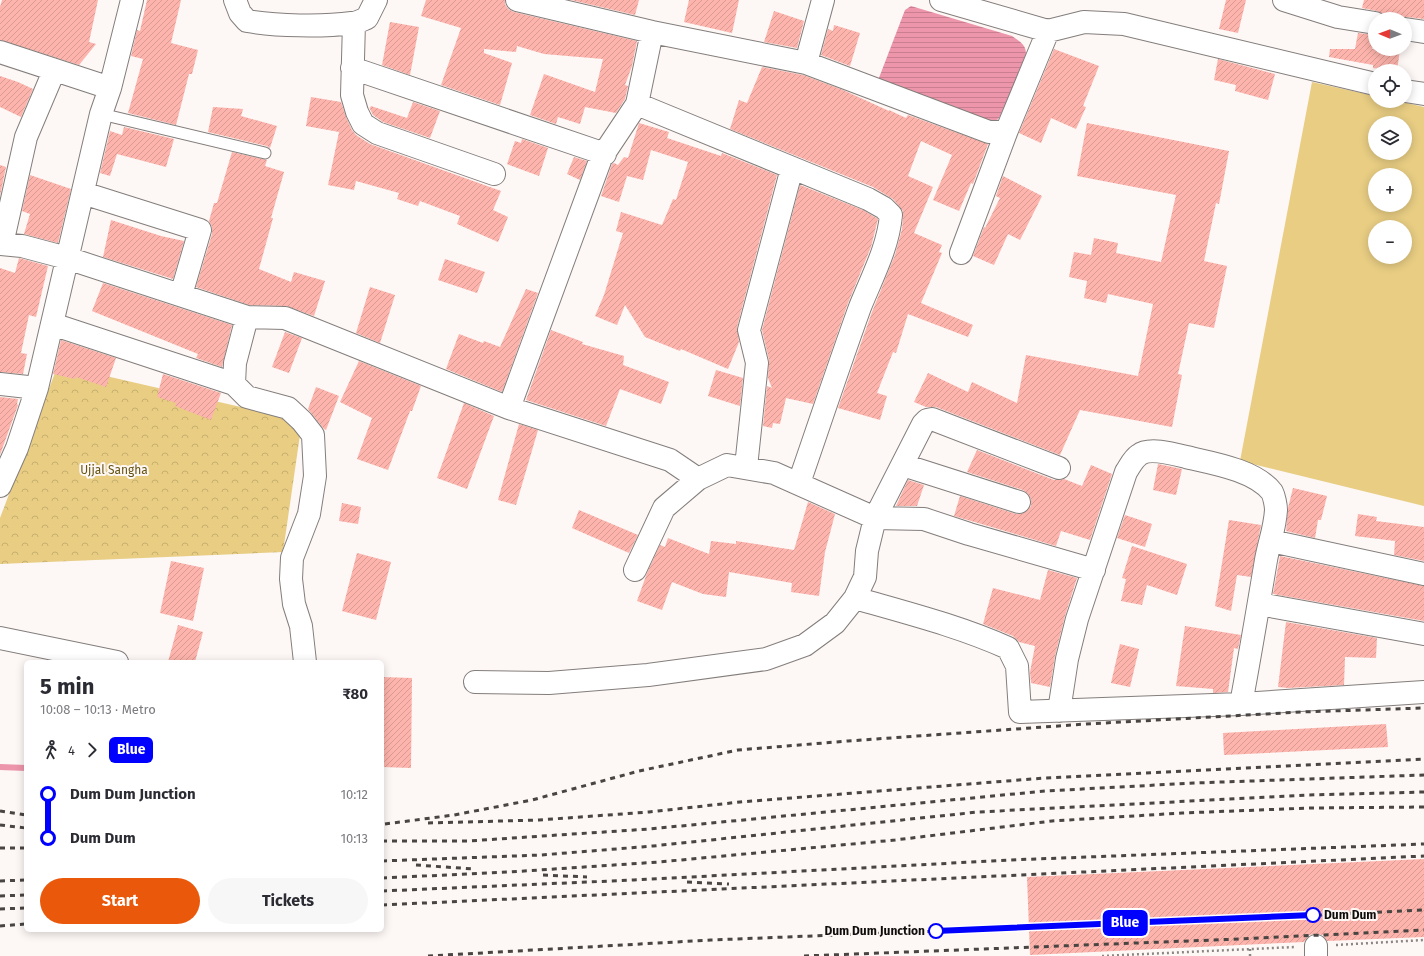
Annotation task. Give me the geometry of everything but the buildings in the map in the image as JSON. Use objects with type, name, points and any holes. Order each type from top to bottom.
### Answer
[{"type":"street","points":[[0,486],[17,448],[37,388],[101,114],[110,88],[132,0]]},
{"type":"street","points":[[235,0],[240,13],[247,21],[275,24],[310,25],[354,23],[367,18],[376,0]]},
{"type":"street","points":[[517,0],[652,32],[806,63],[989,132],[1007,130]]},
{"type":"street","points":[[806,63],[823,0]]},
{"type":"street","points":[[941,0],[1048,31],[1084,22],[1124,24],[1368,82]]},
{"type":"street","points":[[1284,0],[1338,16],[1368,22]]},
{"type":"street","points":[[354,23],[352,95],[357,112],[363,124],[377,133],[494,174]]},
{"type":"street","points":[[1412,30],[1424,32]]},
{"type":"street","points":[[961,253],[1007,130],[1048,31]]},
{"type":"street","points":[[509,408],[601,158],[637,104],[652,32]]},
{"type":"street","points":[[0,52],[54,71],[110,88]]},
{"type":"street","points":[[352,68],[605,154]]},
{"type":"street","points":[[54,71],[26,137],[1,244],[22,246],[67,258],[246,317],[285,318],[509,408],[670,460],[698,479]]},
{"type":"street","points":[[1412,92],[1424,94]]},
{"type":"street","points":[[637,104],[868,199],[884,208],[891,215],[890,228],[884,248],[860,307],[799,483]]},
{"type":"street","points":[[746,467],[757,363],[749,330],[792,168]]},
{"type":"street","points":[[83,193],[200,230],[181,295]]},
{"type":"street","points":[[234,384],[235,363],[246,317]]},
{"type":"street","points":[[52,324],[234,384],[247,397],[288,408],[302,421],[313,435],[315,476],[309,514],[292,558],[291,580],[305,660]]},
{"type":"street","points":[[0,384],[37,388]]},
{"type":"street","points":[[475,682],[549,683],[648,675],[766,660],[805,645],[835,623],[855,598],[864,577],[867,551],[875,518],[923,424],[927,420],[932,419],[1059,468]]},
{"type":"street","points":[[1059,711],[1067,659],[1077,619],[1126,472],[1133,461],[1140,454],[1151,452],[1166,452],[1241,472],[1259,481],[1272,493],[1276,508],[1274,530],[1267,555],[1241,704]]},
{"type":"street","points":[[903,464],[1019,502]]},
{"type":"street","points":[[635,570],[664,508],[698,479],[727,465],[746,467],[774,473],[875,518],[924,520],[1094,570]]},
{"type":"street","points":[[1271,541],[1424,574]]},
{"type":"street","points":[[855,598],[972,633],[1008,648],[1017,666],[1020,712],[1241,704],[1424,692]]},
{"type":"street","points":[[1259,604],[1424,634]]},
{"type":"street","points":[[0,638],[107,660]]},
{"type":"lane","points":[[101,114],[265,153]]},
{"type":"path","points":[[1102,956],[1250,949],[1316,951],[1424,940]]},
{"type":"path","points":[[1250,949],[1250,956]]},
{"type":"green space","points":[[1312,82],[1368,94],[1368,108],[1412,108],[1412,104],[1424,107],[1424,506],[1240,461]]},
{"type":"green space","name":"Ujjal Sangha","points":[[58,365],[302,421],[283,552],[0,564],[0,518]]},
{"type":"shaded area","points":[[911,6],[1012,36],[1020,41],[1024,46],[1026,53],[1025,62],[999,118],[994,122],[877,83],[905,10]]},
{"type":"waterway","points":[[0,767],[24,768]]},
{"type":"railway","points":[[385,824],[454,815],[532,800],[639,771],[738,750],[1086,724],[1301,712],[1424,708]]},
{"type":"railway","points":[[428,823],[539,820],[649,812],[740,802],[1045,778],[1424,759]]},
{"type":"railway","points":[[384,841],[468,841],[649,829],[1045,791],[1194,783],[1424,775]]},
{"type":"railway","points":[[384,861],[541,855],[653,846],[978,812],[1308,795],[1424,792]]},
{"type":"railway","points":[[384,878],[509,872],[659,862],[895,840],[1052,821],[1182,813],[1310,808],[1424,807]]},
{"type":"railway","points":[[0,811],[24,815]]},
{"type":"railway","points":[[0,825],[24,828]]},
{"type":"railway","points":[[384,891],[634,880],[1010,860],[1424,844]]},
{"type":"railway","points":[[0,848],[24,848]]},
{"type":"railway","points":[[384,905],[1424,856]]},
{"type":"railway","points":[[416,865],[474,869]]},
{"type":"railway","points":[[543,875],[587,877]]},
{"type":"railway","points":[[0,881],[24,880]]},
{"type":"railway","points":[[687,882],[729,884]]},
{"type":"railway","points":[[0,896],[24,895]]},
{"type":"railway","points":[[0,909],[24,908]]},
{"type":"railway","points":[[428,956],[711,940],[1424,910]]},
{"type":"railway","points":[[0,926],[24,924]]},
{"type":"railway","points":[[804,956],[1239,939],[1424,930]]},
{"type":"metro line","name":"Blue","points":[[936,931],[1313,915]]},
{"type":"place","name":"Dum Dum","points":[[1313,915]]},
{"type":"place","name":"Dum Dum Junction","points":[[936,931]]}]
